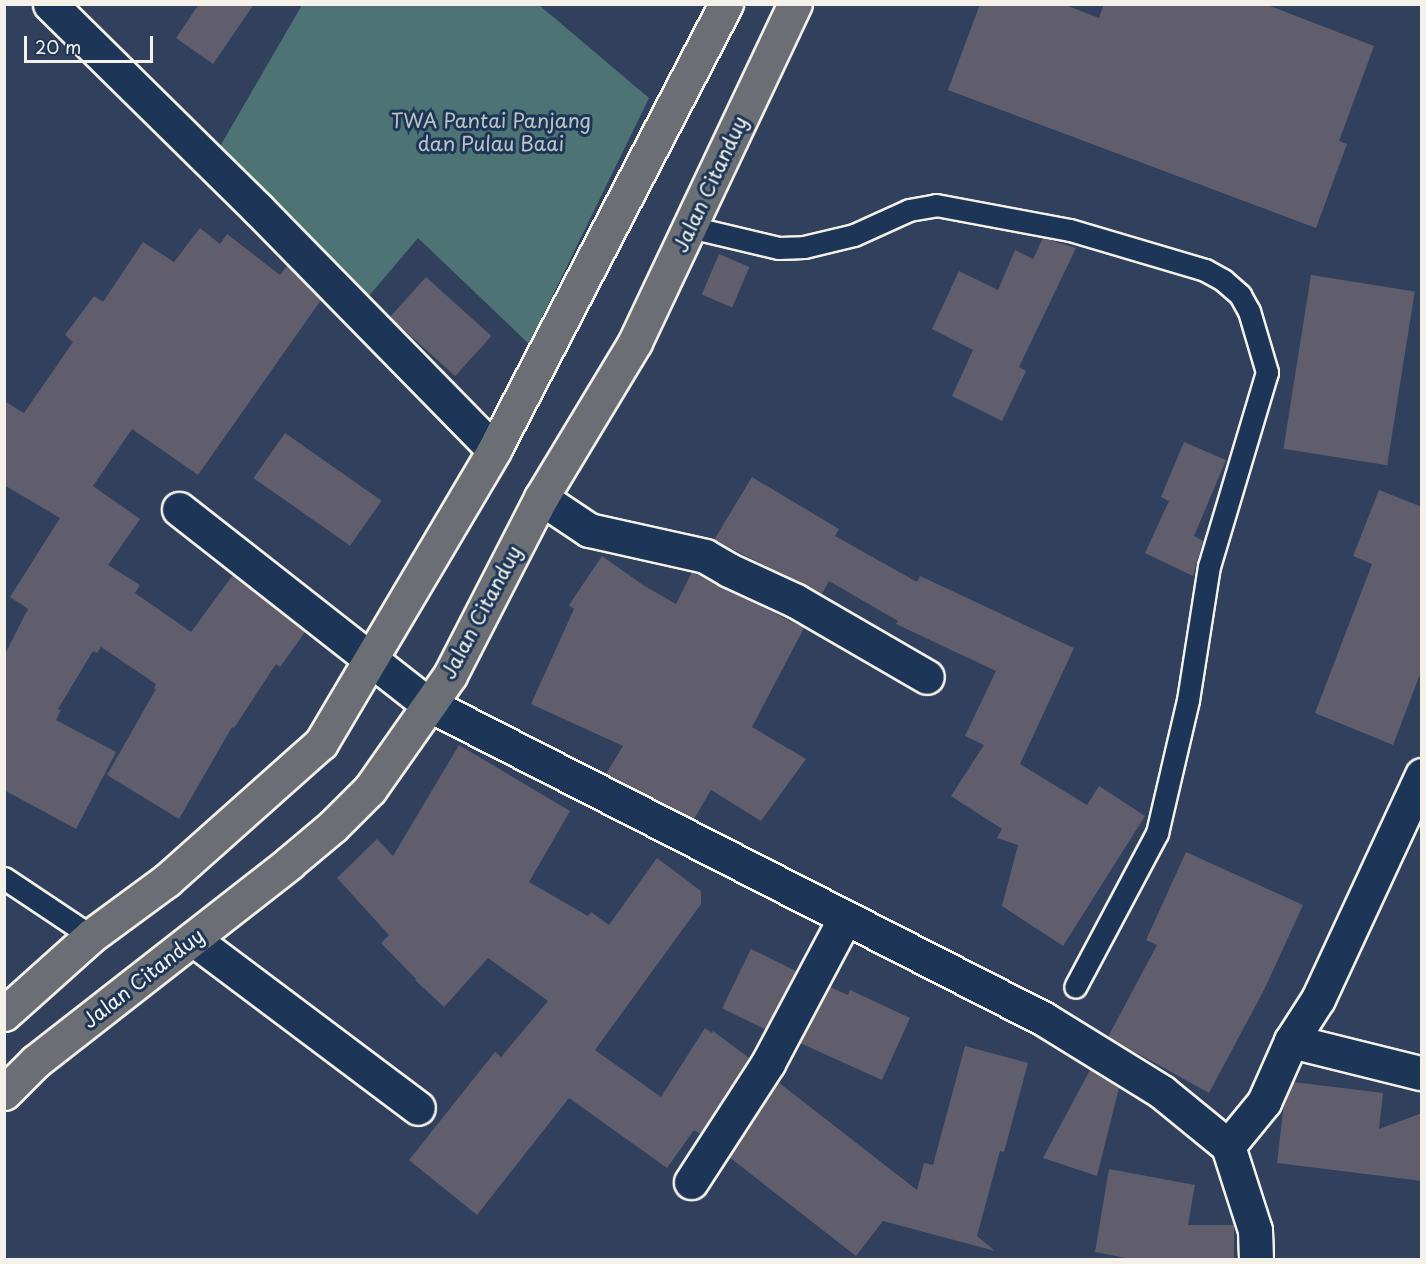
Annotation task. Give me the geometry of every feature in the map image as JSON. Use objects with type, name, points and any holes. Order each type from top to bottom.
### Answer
[{"type":"main road","points":[[4,1014],[91,936],[167,880],[285,778],[321,743],[494,450],[726,4]]},
{"type":"main road","name":"Jalan Citanduy","points":[[4,1093],[36,1061],[333,826],[370,789],[450,675],[541,498],[635,342],[795,4]]},
{"type":"street","points":[[50,4],[258,209],[494,450]]},
{"type":"street","points":[[541,498],[589,530],[705,556],[729,570],[796,601],[927,677]]},
{"type":"street","points":[[179,509],[428,704],[1044,1019],[1162,1092],[1228,1146],[1255,1230],[1256,1260]]},
{"type":"street","points":[[1228,1146],[1264,1102],[1291,1041],[1318,999],[1422,775]]},
{"type":"street","points":[[691,1182],[768,1063],[845,918]]},
{"type":"street","points":[[193,939],[418,1108]]},
{"type":"street","points":[[1291,1041],[1420,1073]]},
{"type":"lane","points":[[690,227],[779,248],[804,248],[854,235],[917,207],[936,205],[1070,230],[1205,270],[1223,279],[1240,295],[1249,311],[1267,372],[1209,566],[1188,700],[1157,833],[1075,987]]},
{"type":"lane","points":[[4,878],[91,936]]},
{"type":"green space","name":"TWA Pantai Panjang dan Pulau Baai","points":[[302,5],[539,5],[649,98],[529,344],[418,238],[357,310],[211,162]]},
{"type":"building","points":[[199,4],[254,4],[213,64],[176,38]]},
{"type":"building","points":[[980,4],[1063,4],[1099,18],[1104,4],[1265,4],[1374,46],[1339,141],[1347,144],[1316,228],[948,90]]},
{"type":"building","points":[[200,228],[220,244],[227,234],[280,275],[287,266],[321,300],[198,475],[132,429],[93,486],[140,519],[108,565],[140,585],[135,593],[191,632],[233,575],[305,632],[280,667],[276,664],[234,728],[232,727],[179,819],[107,775],[156,689],[154,688],[156,684],[101,647],[97,653],[93,651],[58,709],[61,710],[56,720],[116,752],[76,829],[4,790],[4,656],[28,609],[10,597],[60,518],[4,485],[4,401],[24,413],[73,342],[65,335],[94,296],[103,302],[143,242],[174,262]]},
{"type":"building","points":[[1043,238],[1076,248],[1019,367],[1026,371],[1002,421],[952,396],[973,350],[932,329],[959,271],[998,290],[1015,250],[1033,259]]},
{"type":"building","points":[[719,254],[749,267],[732,307],[702,295]]},
{"type":"building","points":[[1311,275],[1415,291],[1387,465],[1283,449]]},
{"type":"building","points":[[426,277],[491,336],[455,376],[390,317]]},
{"type":"building","points":[[285,433],[382,501],[350,546],[253,478]]},
{"type":"building","points":[[1184,442],[1226,460],[1194,536],[1203,541],[1193,576],[1145,553],[1169,501],[1161,497]]},
{"type":"building","points":[[752,477],[839,529],[835,536],[917,582],[920,576],[1074,648],[1020,764],[1087,805],[1099,786],[1145,816],[1063,946],[1002,906],[1018,845],[997,838],[1002,829],[951,796],[984,745],[965,736],[996,671],[896,624],[898,621],[829,581],[822,594],[714,540]]},
{"type":"building","points":[[1379,490],[1422,507],[1422,669],[1393,745],[1315,713],[1372,564],[1353,556]]},
{"type":"building","points":[[602,556],[643,585],[676,604],[692,572],[804,628],[752,727],[806,759],[761,821],[711,790],[694,819],[606,774],[623,746],[531,704],[574,609],[569,605]]},
{"type":"building","points":[[459,745],[570,811],[529,882],[588,916],[591,912],[609,925],[657,858],[701,891],[701,904],[595,1050],[661,1097],[705,1028],[712,1033],[713,1031],[749,1058],[700,1134],[694,1130],[667,1168],[569,1098],[477,1215],[409,1160],[495,1052],[501,1057],[548,1001],[488,958],[444,1007],[381,943],[389,935],[337,878],[377,839],[393,856]]},
{"type":"building","points":[[1186,852],[1303,905],[1264,990],[1209,1093],[1108,1037],[1157,945],[1146,940]]},
{"type":"building","points":[[751,949],[796,971],[767,1030],[722,1008]]},
{"type":"building","points":[[830,987],[848,995],[850,990],[910,1018],[882,1080],[800,1043]]},
{"type":"building","points":[[965,1046],[1028,1063],[1004,1152],[1000,1151],[977,1236],[995,1251],[883,1221],[856,1256],[729,1157],[778,1082],[917,1190],[924,1163],[933,1165]]},
{"type":"building","points":[[1090,1070],[1119,1088],[1097,1176],[1043,1158]]},
{"type":"building","points":[[1293,1082],[1383,1093],[1379,1129],[1422,1113],[1422,1181],[1277,1163],[1284,1103]]},
{"type":"building","points":[[1109,1169],[1195,1185],[1188,1225],[1234,1225],[1234,1260],[1136,1260],[1095,1252]]}]
